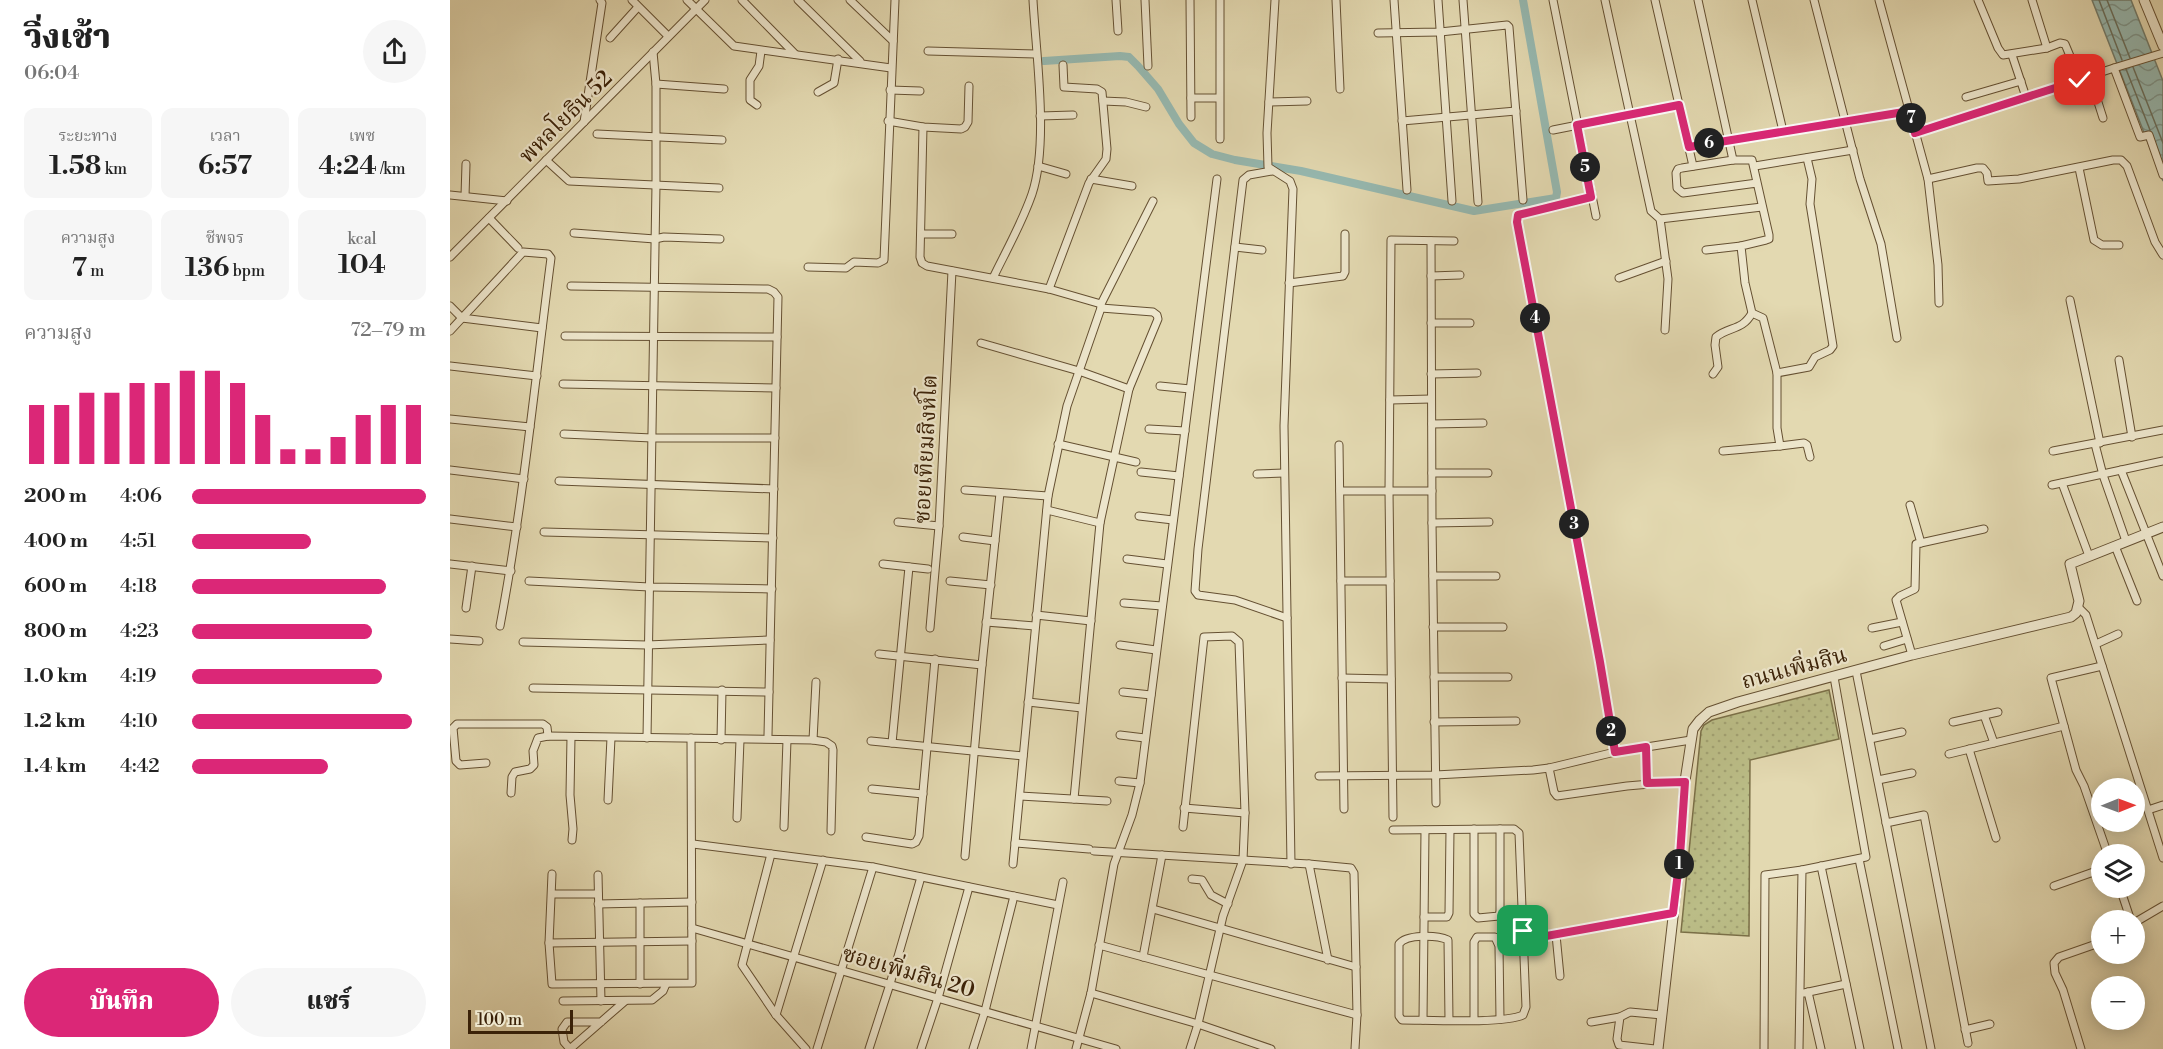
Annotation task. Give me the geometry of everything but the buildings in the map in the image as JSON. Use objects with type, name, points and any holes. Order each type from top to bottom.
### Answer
[{"type":"street","points":[[584,122],[602,3],[600,0]]},
{"type":"street","points":[[632,0],[668,36]]},
{"type":"street","points":[[687,0],[734,46],[891,68]]},
{"type":"street","name":"พหลโยธิน 52","points":[[450,257],[705,0]]},
{"type":"street","points":[[742,0],[795,54]]},
{"type":"street","points":[[798,0],[861,62]]},
{"type":"street","points":[[850,0],[893,41]]},
{"type":"street","points":[[808,267],[846,268],[854,262],[878,263],[884,260],[888,122],[895,0]]},
{"type":"street","points":[[993,278],[1032,195],[1038,166],[1040,116],[1033,0]]},
{"type":"street","points":[[1116,0],[1118,31]]},
{"type":"street","points":[[1145,0],[1149,66]]},
{"type":"street","points":[[1190,0],[1191,117]]},
{"type":"street","points":[[1220,0],[1220,140]]},
{"type":"street","points":[[1275,0],[1267,134],[1269,166],[1293,184],[1284,473],[1292,864]]},
{"type":"street","points":[[1335,0],[1340,88]]},
{"type":"street","points":[[1394,0],[1407,190]]},
{"type":"street","points":[[1438,0],[1452,201]]},
{"type":"street","points":[[1463,0],[1478,202]]},
{"type":"street","points":[[1553,0],[1596,216]]},
{"type":"street","points":[[1605,0],[1651,211],[1660,219],[1668,279],[1665,330]]},
{"type":"street","points":[[1655,0],[1693,166]]},
{"type":"street","points":[[1698,0],[1734,160]]},
{"type":"street","points":[[1752,0],[1783,132]]},
{"type":"street","points":[[1814,0],[1845,121],[1881,244],[1897,338]]},
{"type":"street","points":[[1879,0],[1928,179],[1938,265],[1939,303]]},
{"type":"street","points":[[1978,0],[2003,55],[2047,48],[2060,43],[2065,44],[2080,80]]},
{"type":"street","points":[[2032,0],[2047,48]]},
{"type":"street","points":[[2144,0],[2163,46]]},
{"type":"street","points":[[610,38],[638,7]]},
{"type":"street","points":[[1378,33],[1440,32],[1507,25],[1510,29],[1523,200]]},
{"type":"street","points":[[757,105],[750,100],[749,85],[759,66],[761,51]]},
{"type":"street","points":[[928,51],[1036,54]]},
{"type":"street","points":[[647,738],[656,185],[656,84],[652,52]]},
{"type":"street","points":[[1915,133],[2160,54]]},
{"type":"street","points":[[2012,55],[2026,97]]},
{"type":"street","points":[[818,92],[834,83],[838,59]]},
{"type":"street","points":[[1049,288],[1091,179],[1106,159],[1107,149],[1100,90],[1064,87],[1063,65]]},
{"type":"street","points":[[2114,68],[2139,137],[2149,135],[2163,175]]},
{"type":"street","points":[[2090,77],[2103,118]]},
{"type":"street","points":[[1966,97],[2020,81]]},
{"type":"street","points":[[656,84],[724,89]]},
{"type":"street","points":[[888,122],[961,129],[968,122],[969,86]]},
{"type":"street","points":[[890,90],[920,91]]},
{"type":"street","points":[[1191,98],[1220,98]]},
{"type":"street","points":[[1103,101],[1126,102],[1146,107]]},
{"type":"street","points":[[1269,102],[1307,101]]},
{"type":"street","points":[[1552,130],[1679,105]]},
{"type":"street","points":[[1402,121],[1516,111]]},
{"type":"street","points":[[1689,147],[1910,111]]},
{"type":"street","points":[[1040,116],[1072,115]]},
{"type":"street","points":[[923,127],[920,257],[922,263],[952,271],[1049,288],[1101,306],[1153,312],[1157,315],[1156,323],[1129,389],[1100,523],[1074,799]]},
{"type":"street","points":[[597,134],[722,140]]},
{"type":"street","points":[[1755,166],[1853,150]]},
{"type":"street","points":[[1706,250],[1741,246],[1769,239],[1755,166],[1750,158],[1693,166],[1676,171],[1677,188],[1680,192],[1757,183]]},
{"type":"street","points":[[1776,373],[1809,367],[1815,357],[1830,350],[1834,341],[1810,204],[1812,178],[1807,158]]},
{"type":"street","points":[[546,160],[569,181],[719,188]]},
{"type":"street","points":[[1928,179],[1977,168],[1983,168],[1987,173],[1988,181],[2019,179],[2121,160],[2127,166],[2155,242],[2163,255]]},
{"type":"street","points":[[465,196],[466,164]]},
{"type":"street","points":[[1038,166],[1066,174]]},
{"type":"street","points":[[1269,166],[1248,175],[1243,180],[1198,549],[1195,591],[1198,595],[1235,600],[1287,618]]},
{"type":"street","points":[[2079,168],[2094,240],[2102,245],[2119,245]]},
{"type":"street","points":[[1091,179],[1132,186]]},
{"type":"street","points":[[1076,1049],[1091,993],[1117,853],[1132,815],[1140,783],[1217,179]]},
{"type":"street","points":[[450,195],[507,201]]},
{"type":"street","points":[[1591,197],[1522,213],[1518,215],[1517,222],[1597,644],[1615,752]]},
{"type":"street","points":[[1013,864],[1048,496],[1058,444],[1067,406],[1101,306],[1153,201]]},
{"type":"street","points":[[1660,219],[1762,207]]},
{"type":"street","points":[[489,218],[518,248]]},
{"type":"street","points":[[574,233],[655,239],[664,237],[720,239]]},
{"type":"street","points":[[921,234],[952,234]]},
{"type":"street","points":[[1289,283],[1342,276],[1345,272],[1345,234]]},
{"type":"street","points":[[1393,817],[1389,491],[1391,240],[1454,241]]},
{"type":"street","points":[[1431,241],[1432,576],[1436,803]]},
{"type":"street","points":[[1713,374],[1718,367],[1716,337],[1748,322],[1752,313],[1745,283],[1741,246]]},
{"type":"street","points":[[1235,248],[1262,250]]},
{"type":"street","points":[[450,331],[523,252],[548,254],[551,258],[524,479],[511,571],[500,626]]},
{"type":"street","points":[[1619,278],[1666,261]]},
{"type":"street","name":"ซอยเทียมสิงห์โต","points":[[930,628],[939,526],[952,271]]},
{"type":"street","points":[[1431,276],[1460,275]]},
{"type":"street","points":[[571,286],[768,290],[774,292],[778,297],[768,735]]},
{"type":"street","points":[[2070,300],[2103,475],[2126,541]]},
{"type":"street","points":[[450,306],[462,318],[542,328]]},
{"type":"street","points":[[1752,313],[1763,318],[1776,373],[1777,428],[1780,446]]},
{"type":"street","points":[[1431,323],[1470,323]]},
{"type":"street","points":[[565,336],[777,338]]},
{"type":"street","points":[[981,343],[1079,371],[1129,389]]},
{"type":"street","points":[[2119,360],[2132,437]]},
{"type":"street","points":[[450,366],[537,376]]},
{"type":"street","points":[[1431,374],[1477,373]]},
{"type":"street","points":[[564,384],[776,388]]},
{"type":"street","points":[[1160,386],[1190,389]]},
{"type":"street","points":[[1390,400],[1431,399]]},
{"type":"street","points":[[450,419],[530,427]]},
{"type":"street","points":[[1432,424],[1483,423]]},
{"type":"street","points":[[1149,429],[1185,431]]},
{"type":"street","points":[[2053,451],[2163,430]]},
{"type":"street","points":[[564,434],[652,438],[775,438]]},
{"type":"street","points":[[1723,451],[1804,443],[1807,445],[1810,457]]},
{"type":"street","points":[[1058,444],[1115,455],[1136,462]]},
{"type":"street","points":[[1339,445],[1344,808]]},
{"type":"street","points":[[2052,485],[2163,462]]},
{"type":"street","points":[[450,470],[524,479]]},
{"type":"street","points":[[2121,470],[2163,576]]},
{"type":"street","points":[[1141,472],[1179,476]]},
{"type":"street","points":[[1257,474],[1284,473]]},
{"type":"street","points":[[1432,473],[1488,473]]},
{"type":"street","points":[[559,481],[774,489]]},
{"type":"street","points":[[2062,483],[2089,556]]},
{"type":"street","points":[[965,490],[1048,496]]},
{"type":"street","points":[[1340,491],[1432,491]]},
{"type":"street","points":[[965,856],[1000,493]]},
{"type":"street","points":[[1910,505],[1921,543]]},
{"type":"street","points":[[1047,510],[1100,523]]},
{"type":"street","points":[[1138,516],[1173,520]]},
{"type":"street","points":[[450,519],[517,527]]},
{"type":"street","points":[[898,522],[939,526]]},
{"type":"street","points":[[1432,523],[1489,522]]},
{"type":"street","points":[[2163,527],[2070,564],[2079,608],[2086,615],[2096,644],[2163,858]]},
{"type":"street","points":[[1912,655],[1896,600],[1915,589],[1914,546],[1984,529]]},
{"type":"street","points":[[544,532],[773,538]]},
{"type":"street","points":[[963,537],[995,541]]},
{"type":"street","points":[[2115,546],[2137,601]]},
{"type":"street","points":[[1127,559],[1167,564]]},
{"type":"street","points":[[450,564],[511,571]]},
{"type":"street","points":[[883,564],[928,569]]},
{"type":"street","points":[[466,608],[472,566]]},
{"type":"street","points":[[892,743],[909,567]]},
{"type":"street","points":[[1432,576],[1496,576]]},
{"type":"street","points":[[529,581],[650,588],[772,589]]},
{"type":"street","points":[[950,581],[991,585]]},
{"type":"street","points":[[1341,581],[1390,581]]},
{"type":"street","points":[[1124,603],[1162,606]]},
{"type":"street","name":"ถนนเพิ่มสิน","points":[[1657,1049],[1691,740],[1694,729],[1709,712],[1912,655],[2071,617],[2079,608]]},
{"type":"street","points":[[1036,615],[1091,621]]},
{"type":"street","points":[[987,622],[1035,626]]},
{"type":"street","points":[[1872,628],[1902,622]]},
{"type":"street","points":[[1433,627],[1503,627]]},
{"type":"street","points":[[2096,644],[2118,634]]},
{"type":"street","points":[[1183,827],[1204,637],[1232,636],[1239,642],[1245,813],[1244,860],[1227,904],[1190,1049]]},
{"type":"street","points":[[450,639],[479,640]]},
{"type":"street","points":[[1884,646],[1907,639]]},
{"type":"street","points":[[523,642],[647,645],[770,640]]},
{"type":"street","points":[[1120,645],[1156,650]]},
{"type":"street","points":[[879,654],[982,665]]},
{"type":"street","points":[[866,837],[912,844],[919,836],[935,660]]},
{"type":"street","points":[[2102,666],[2051,678],[2076,770],[2104,844]]},
{"type":"street","points":[[1856,671],[1931,1049]]},
{"type":"street","points":[[1434,676],[1508,677]]},
{"type":"street","points":[[1764,1049],[1765,875],[1866,857],[1834,677]]},
{"type":"street","points":[[1342,678],[1391,679]]},
{"type":"street","points":[[813,740],[816,682]]},
{"type":"street","points":[[533,688],[648,688],[769,692]]},
{"type":"street","points":[[721,740],[722,690]]},
{"type":"street","points":[[1123,692],[1150,696]]},
{"type":"street","points":[[1028,702],[1082,708]]},
{"type":"street","points":[[1953,722],[1998,712]]},
{"type":"street","points":[[1984,715],[1994,743]]},
{"type":"street","points":[[1434,722],[1516,721]]},
{"type":"street","points":[[486,763],[460,765],[456,761],[453,728],[456,724],[543,724],[547,728],[548,736]]},
{"type":"street","points":[[1949,754],[2064,726]]},
{"type":"street","points":[[1870,739],[1902,732]]},
{"type":"street","points":[[1120,735],[1145,738]]},
{"type":"street","points":[[511,793],[512,777],[515,772],[530,769],[534,765],[535,743],[538,738],[548,736],[813,740],[826,742],[832,746],[833,750],[831,831]]},
{"type":"street","points":[[571,737],[572,840]]},
{"type":"street","points":[[608,800],[610,738]]},
{"type":"street","points":[[552,874],[549,943],[552,984],[692,983],[692,738]]},
{"type":"street","points":[[737,818],[740,740]]},
{"type":"street","points":[[784,827],[786,740]]},
{"type":"street","points":[[1319,776],[1435,775],[1549,768],[1615,752],[1691,740]]},
{"type":"street","points":[[871,741],[1023,756]]},
{"type":"street","points":[[1646,747],[1647,783]]},
{"type":"street","points":[[1969,749],[1996,838]]},
{"type":"street","points":[[1549,768],[1557,796],[1647,783],[1685,782]]},
{"type":"street","points":[[1878,780],[1912,773]]},
{"type":"street","points":[[1119,781],[1140,783]]},
{"type":"street","points":[[872,789],[923,794]]},
{"type":"street","points":[[1020,796],[1107,801]]},
{"type":"street","points":[[2148,810],[2163,805]]},
{"type":"street","points":[[1184,808],[1245,813]]},
{"type":"street","points":[[1886,824],[1924,815],[1968,1044]]},
{"type":"street","points":[[1474,829],[1474,914],[1476,917],[1485,918],[1496,917],[1500,911],[1500,829]]},
{"type":"street","points":[[1393,830],[1514,829],[1519,833],[1525,1011],[1520,1017],[1474,1020],[1449,1020],[1423,1020],[1400,1018],[1399,944],[1406,939],[1424,938],[1445,938],[1449,942],[1449,1020]]},
{"type":"street","points":[[1423,1020],[1425,830]]},
{"type":"street","points":[[1424,917],[1443,918],[1449,913],[1450,830]]},
{"type":"street","points":[[1015,843],[1117,853],[1351,868],[1354,873],[1357,1015],[1354,1049]]},
{"type":"street","points":[[693,844],[873,867],[1058,905]]},
{"type":"street","points":[[771,854],[747,943],[743,961],[744,969],[776,1015],[806,1049]]},
{"type":"street","points":[[1143,957],[1162,855]]},
{"type":"street","points":[[1859,859],[1898,1049]]},
{"type":"street","points":[[776,1015],[823,860]]},
{"type":"street","points":[[1309,864],[1328,960]]},
{"type":"street","points":[[1821,866],[1860,1049]]},
{"type":"street","points":[[817,1049],[843,971],[873,867]]},
{"type":"street","points":[[1799,1049],[1802,870]]},
{"type":"street","points":[[2054,886],[2091,873]]},
{"type":"street","points":[[598,875],[601,1001]]},
{"type":"street","points":[[869,1049],[921,877]]},
{"type":"street","points":[[1192,879],[1202,880],[1211,895],[1227,904]]},
{"type":"street","points":[[1030,1049],[1063,882]]},
{"type":"street","points":[[921,1049],[938,998],[969,887]]},
{"type":"street","points":[[552,894],[598,894]]},
{"type":"street","points":[[973,1049],[1014,896]]},
{"type":"street","points":[[598,904],[692,902]]},
{"type":"street","points":[[640,903],[640,984]]},
{"type":"street","points":[[2145,916],[2163,906]]},
{"type":"street","points":[[1153,909],[1356,967]]},
{"type":"street","points":[[1524,940],[1673,913]]},
{"type":"street","name":"ซอยเพิ่มสิน 20","points":[[692,928],[1116,1049]]},
{"type":"street","points":[[1556,935],[1560,976]]},
{"type":"street","points":[[1474,1020],[1474,942],[1477,937],[1481,936],[1495,937],[1499,946],[1500,1019]]},
{"type":"street","points":[[549,943],[692,941]]},
{"type":"street","points":[[1099,945],[1357,1015]]},
{"type":"street","points":[[2081,1049],[2063,990],[2055,973],[2054,963],[2059,957],[2091,946]]},
{"type":"street","points":[[563,1001],[652,1000],[663,991],[666,984]]},
{"type":"street","points":[[1800,993],[1846,984]]},
{"type":"street","points":[[1808,992],[1821,1049]]},
{"type":"street","points":[[1091,993],[1198,1024],[1271,1049]]},
{"type":"street","points":[[601,1023],[567,1022],[562,1029],[564,1042],[570,1049],[601,1023],[625,1001]]},
{"type":"street","points":[[1591,1022],[1620,1017],[1630,1012],[1662,1015]]},
{"type":"street","points":[[1620,1017],[1617,1039],[1619,1045],[1657,1049]]},
{"type":"street","points":[[1965,1030],[1990,1024]]},
{"type":"green space","points":[[1829,690],[1839,739],[1750,760],[1749,936],[1681,932],[1701,731],[1704,725],[1712,720]]},
{"type":"water","points":[[2092,0],[2131,0],[2163,81],[2163,181]]},
{"type":"waterway","points":[[1044,61],[1129,57],[1158,89],[1179,124],[1194,143],[1212,154],[1301,171],[1474,211],[1556,198],[1557,192],[1523,0]]},
{"type":"route","points":[[1523,931],[1524,940],[1673,913],[1685,782],[1647,783],[1646,747],[1615,752],[1517,222],[1518,215],[1591,197],[1577,125],[1679,105],[1689,147],[1910,111],[1915,133],[2080,80]]}]
